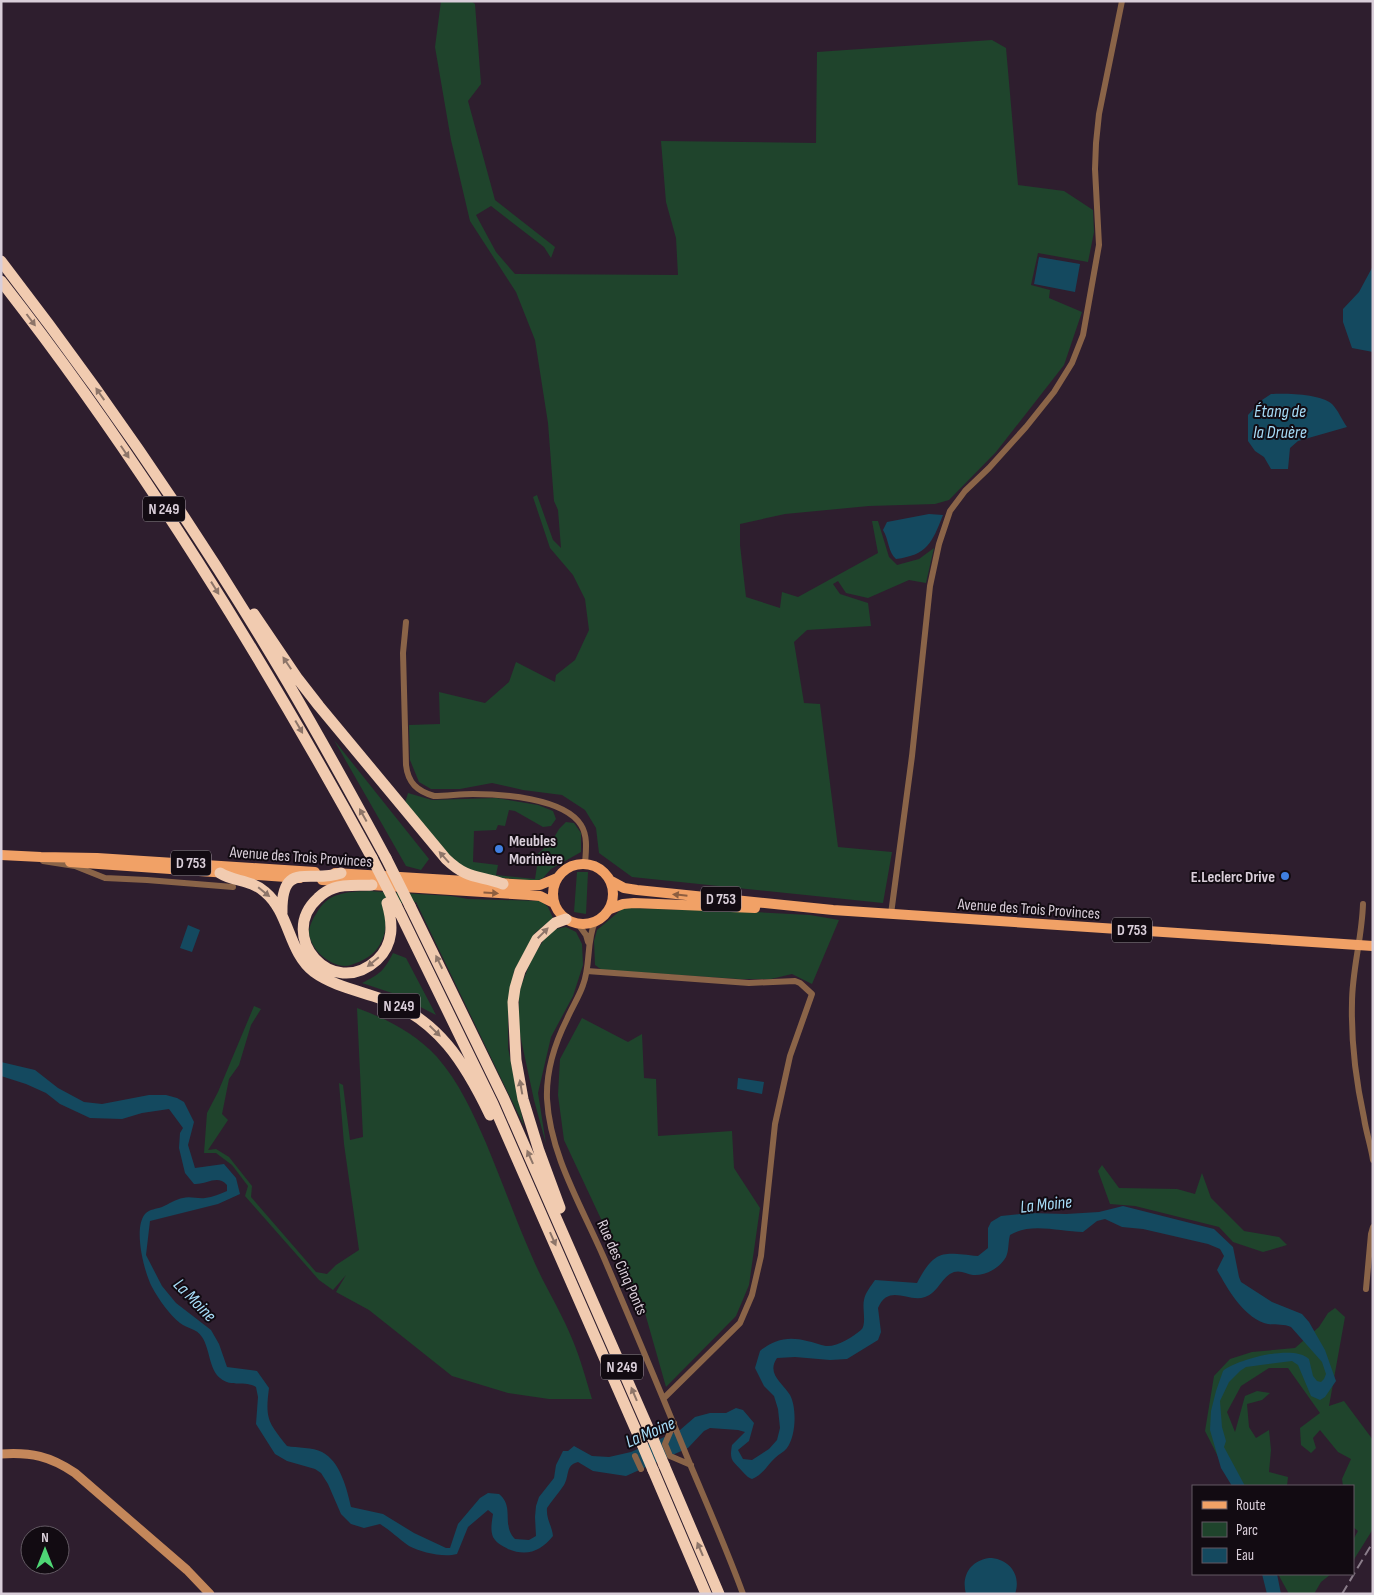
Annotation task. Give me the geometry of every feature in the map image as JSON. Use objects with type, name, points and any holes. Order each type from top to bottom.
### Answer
[{"type":"highway","name":"N 249","points":[[1,261],[120,423],[215,565],[314,727],[386,858],[485,1057],[653,1439],[667,1460],[719,1594]]},
{"type":"highway","name":"N 249","points":[[1,281],[103,420],[194,555],[292,714],[358,833],[369,859],[466,1046],[533,1195],[706,1594]]},
{"type":"highway","name":"N 249","points":[[215,565],[226,571],[298,679],[319,706],[446,859],[460,871],[470,876],[503,884]]},
{"type":"highway","name":"N 249","points":[[220,873],[247,881],[265,891],[282,913],[298,954],[315,973],[343,986],[395,1003],[424,1021],[442,1038],[458,1057],[486,1107],[526,1189],[533,1195]]},
{"type":"highway","points":[[294,878],[306,875],[333,876],[340,873]]},
{"type":"highway","name":"N 249","points":[[282,913],[283,896],[286,887],[294,878]]},
{"type":"highway","name":"N 249","points":[[372,885],[333,888],[323,894],[308,908],[303,924],[304,937],[311,956],[318,963],[341,974],[353,973],[365,969],[384,954],[391,938],[392,904]]},
{"type":"highway","name":"N 249","points":[[564,1233],[566,1223],[539,1151],[523,1099],[516,1060],[513,1017],[515,988],[528,954],[537,939],[548,928],[566,919]]},
{"type":"main road","name":"Avenue des Trois Provinces","points":[[5,855],[90,857],[503,884],[540,885],[557,878]]},
{"type":"main road","name":"Avenue des Trois Provinces","points":[[41,857],[97,865],[530,895],[540,896],[554,903]]},
{"type":"main road","points":[[97,865],[102,861],[149,864],[174,862]]},
{"type":"main road","points":[[585,864],[600,869],[611,881],[614,895],[610,909],[601,919],[595,922],[578,924],[566,919],[558,912],[554,903],[554,887],[557,878],[569,867],[585,864]]},
{"type":"main road","name":"Avenue des Trois Provinces","points":[[611,881],[624,888],[637,890],[833,910],[1373,946]]},
{"type":"main road","name":"Avenue des Trois Provinces","points":[[610,909],[623,904],[634,903],[833,910]]},
{"type":"street","points":[[890,914],[912,756],[930,586],[939,544],[950,511],[965,491],[989,468],[1026,427],[1054,392],[1072,363],[1083,335],[1099,245],[1095,169],[1099,114],[1122,1]]},
{"type":"street","points":[[406,622],[403,653],[406,765],[407,773],[413,786],[424,794],[434,796],[496,794],[534,800],[559,807],[575,818],[582,826],[586,846],[585,864]]},
{"type":"street","points":[[5,855],[75,866],[104,878],[233,887]]},
{"type":"street","points":[[96,876],[97,865]]},
{"type":"street","points":[[1363,904],[1360,945],[1356,960],[1352,1003],[1355,1053],[1364,1118],[1373,1160]]},
{"type":"street","name":"Rue des Cinq Ponts","points":[[595,922],[589,945],[587,971],[583,985],[553,1054],[548,1078],[549,1122],[564,1168],[664,1398],[721,1534],[743,1594]]},
{"type":"street","points":[[578,924],[586,935],[589,945]]},
{"type":"street","points":[[587,971],[749,983],[795,981],[812,994],[790,1056],[774,1124],[761,1256],[752,1296],[740,1323],[664,1398]]},
{"type":"street","points":[[1366,1290],[1373,1227]]},
{"type":"street","points":[[674,1423],[665,1444],[667,1460],[692,1468]]},
{"type":"street","points":[[1,1454],[30,1454],[59,1462],[75,1473],[187,1570],[210,1594]]},
{"type":"street","points":[[635,1456],[641,1468]]},
{"type":"green space","points":[[441,1],[471,1],[475,4],[481,84],[468,101],[495,200],[555,247],[551,258],[544,247],[491,206],[476,215],[496,252],[515,274],[678,275],[676,238],[666,202],[661,141],[816,143],[817,52],[992,40],[1006,48],[1018,185],[1064,191],[1093,210],[1094,232],[1088,262],[1038,253],[1031,285],[1050,290],[1049,298],[1082,312],[1064,365],[996,452],[949,500],[935,504],[869,506],[785,514],[740,524],[740,545],[746,597],[780,608],[782,592],[798,597],[878,553],[872,521],[878,521],[889,557],[897,565],[919,559],[934,548],[926,583],[909,580],[868,598],[846,593],[838,581],[833,584],[840,594],[868,603],[871,626],[807,630],[794,642],[804,703],[820,704],[838,847],[892,852],[883,903],[632,877],[599,853],[596,828],[585,810],[562,795],[523,790],[492,783],[460,789],[431,789],[419,782],[410,760],[409,725],[440,724],[439,692],[485,703],[509,682],[516,662],[555,682],[556,675],[575,660],[589,630],[585,599],[573,575],[550,548],[533,497],[537,495],[553,540],[561,548],[558,510],[554,501],[548,423],[535,340],[516,292],[470,221],[451,140],[435,47]]},
{"type":"green space","points":[[334,740],[429,859],[421,870],[406,866]]},
{"type":"green space","points":[[408,793],[432,800],[496,798],[538,805],[553,811],[556,819],[551,826],[543,827],[515,811],[509,810],[505,826],[498,825],[496,830],[474,831],[473,862],[498,865],[496,875],[535,879],[537,866],[534,865],[532,859],[552,841],[566,822],[574,823],[581,833],[581,852],[551,869],[543,878],[536,881],[479,876],[462,870],[405,803]]},
{"type":"green space","points":[[577,872],[588,872],[586,914],[574,912]]},
{"type":"green space","points":[[369,891],[451,896],[468,899],[541,901],[548,907],[553,918],[535,933],[514,971],[508,1005],[508,1048],[524,1126],[416,902],[382,904],[385,913],[385,931],[382,940],[373,954],[365,959],[348,966],[339,965],[332,963],[316,950],[310,938],[309,930],[312,920],[326,901],[345,893]]},
{"type":"green space","points":[[622,909],[696,909],[810,915],[839,920],[812,984],[792,974],[771,979],[739,979],[602,970],[595,965],[594,941],[597,930]]},
{"type":"green space","points":[[566,927],[576,932],[582,944],[583,965],[573,996],[551,1037],[538,1093],[546,1144],[534,1100],[519,1030],[519,991],[532,958],[547,935],[556,929]]},
{"type":"green space","points":[[393,953],[406,958],[436,1015],[395,994],[362,983],[381,971]]},
{"type":"green space","points":[[254,1006],[261,1009],[251,1025],[239,1065],[229,1079],[222,1114],[228,1120],[208,1150],[216,1149],[229,1157],[252,1186],[251,1197],[316,1272],[327,1274],[336,1265],[359,1250],[344,1144],[339,1083],[343,1085],[350,1140],[363,1137],[357,1008],[390,1022],[410,1034],[437,1057],[459,1087],[471,1109],[533,1259],[573,1341],[592,1399],[549,1399],[508,1393],[452,1376],[369,1310],[336,1292],[346,1275],[333,1290],[319,1280],[245,1196],[248,1186],[232,1165],[216,1153],[204,1153],[207,1113],[218,1092]]},
{"type":"green space","points":[[582,1018],[628,1042],[642,1034],[644,1078],[656,1079],[658,1136],[732,1131],[734,1168],[760,1208],[749,1285],[736,1316],[666,1387],[645,1313],[564,1140],[558,1095],[560,1059]]},
{"type":"green space","points":[[1102,1165],[1119,1188],[1177,1189],[1195,1194],[1202,1173],[1211,1198],[1244,1231],[1279,1237],[1287,1245],[1263,1252],[1233,1242],[1219,1227],[1135,1206],[1110,1204],[1098,1171]]},
{"type":"green space","points":[[1335,1308],[1345,1317],[1329,1406],[1344,1401],[1373,1440],[1373,1529],[1354,1559],[1354,1538],[1358,1531],[1354,1528],[1354,1485],[1343,1485],[1342,1479],[1351,1459],[1338,1452],[1320,1430],[1313,1438],[1316,1448],[1311,1453],[1301,1445],[1300,1428],[1320,1413],[1288,1368],[1269,1368],[1241,1386],[1227,1412],[1235,1432],[1245,1396],[1257,1391],[1270,1393],[1262,1400],[1247,1404],[1249,1427],[1256,1438],[1269,1430],[1271,1450],[1269,1472],[1288,1477],[1287,1485],[1232,1485],[1205,1431],[1214,1376],[1230,1359],[1252,1352],[1295,1348],[1319,1327],[1328,1313]]},
{"type":"green space","points":[[1279,1575],[1330,1575],[1321,1582],[1314,1594],[1289,1594]]},
{"type":"water","points":[[1039,257],[1080,264],[1075,292],[1034,284]]},
{"type":"water","points":[[1373,266],[1373,352],[1352,348],[1343,322],[1343,309],[1359,292]]},
{"type":"water","name":"Étang de la Druère","points":[[1271,394],[1303,395],[1327,401],[1334,406],[1347,427],[1298,441],[1290,448],[1288,469],[1271,469],[1264,457],[1255,451],[1248,441],[1248,415],[1262,400]]},
{"type":"water","points":[[929,514],[943,515],[927,546],[915,554],[896,559],[891,553],[883,530],[887,522]]},
{"type":"water","points":[[188,925],[200,930],[192,952],[180,948]]},
{"type":"water","points":[[1,1062],[35,1070],[58,1088],[84,1102],[102,1104],[149,1095],[166,1095],[184,1102],[194,1122],[188,1145],[195,1168],[224,1164],[236,1178],[240,1194],[218,1204],[150,1221],[146,1255],[162,1286],[176,1303],[211,1330],[219,1344],[227,1367],[257,1371],[269,1388],[268,1414],[269,1420],[276,1431],[287,1446],[314,1449],[322,1452],[334,1462],[342,1476],[351,1507],[383,1514],[414,1533],[446,1548],[450,1548],[458,1524],[480,1498],[488,1493],[499,1494],[504,1499],[509,1528],[515,1539],[529,1540],[536,1536],[535,1517],[539,1497],[554,1478],[556,1465],[563,1451],[568,1451],[574,1446],[592,1456],[609,1457],[631,1452],[680,1430],[695,1417],[710,1413],[726,1413],[736,1408],[743,1410],[754,1423],[749,1441],[738,1450],[743,1459],[752,1460],[769,1449],[777,1440],[780,1428],[778,1409],[774,1396],[764,1386],[755,1368],[760,1351],[776,1341],[788,1339],[830,1346],[858,1333],[863,1328],[865,1297],[875,1280],[917,1283],[929,1264],[941,1255],[978,1256],[988,1248],[988,1228],[991,1222],[1001,1216],[1029,1213],[1066,1214],[1099,1212],[1123,1206],[1214,1229],[1233,1247],[1241,1282],[1272,1302],[1302,1314],[1309,1322],[1325,1350],[1336,1381],[1325,1397],[1320,1400],[1311,1396],[1298,1365],[1292,1361],[1246,1367],[1240,1371],[1229,1382],[1220,1401],[1222,1427],[1226,1441],[1224,1447],[1244,1485],[1231,1485],[1221,1468],[1210,1430],[1211,1411],[1223,1371],[1230,1366],[1253,1358],[1279,1353],[1291,1353],[1302,1355],[1309,1359],[1313,1376],[1317,1381],[1321,1382],[1326,1374],[1322,1362],[1291,1327],[1264,1323],[1248,1314],[1231,1293],[1217,1270],[1224,1256],[1220,1249],[1208,1244],[1143,1229],[1122,1227],[1105,1219],[1097,1221],[1083,1232],[1027,1229],[1010,1235],[1006,1257],[1000,1265],[992,1270],[978,1275],[959,1271],[954,1272],[925,1297],[912,1298],[893,1295],[882,1301],[878,1308],[881,1332],[878,1340],[847,1359],[777,1358],[773,1369],[774,1374],[790,1395],[794,1407],[794,1429],[787,1448],[756,1477],[752,1479],[748,1477],[731,1458],[732,1445],[745,1432],[710,1428],[704,1431],[688,1448],[626,1476],[593,1471],[578,1462],[571,1465],[564,1485],[547,1508],[547,1516],[553,1536],[538,1549],[521,1552],[508,1549],[498,1543],[493,1537],[493,1514],[488,1510],[468,1527],[457,1554],[439,1555],[409,1546],[380,1524],[364,1528],[351,1524],[341,1514],[321,1473],[315,1469],[287,1461],[275,1454],[256,1424],[258,1397],[256,1387],[247,1384],[229,1383],[220,1378],[216,1374],[202,1337],[176,1319],[155,1292],[146,1271],[141,1250],[140,1229],[145,1214],[175,1200],[188,1197],[208,1198],[227,1191],[227,1185],[219,1180],[194,1184],[185,1173],[179,1148],[180,1133],[183,1128],[169,1109],[142,1113],[122,1119],[90,1118],[60,1104],[46,1093],[1,1076]]},
{"type":"water","points":[[738,1078],[764,1082],[762,1094],[737,1089]]},
{"type":"water","points":[[989,1558],[1002,1561],[1012,1569],[1017,1580],[1015,1594],[966,1594],[965,1581],[968,1570],[977,1562]]},
{"type":"water","points":[[1262,1575],[1277,1575],[1281,1594],[1267,1594]]},
{"type":"railway","points":[[1354,1574],[1373,1542]]},
{"type":"railway","points":[[1342,1594],[1353,1575]]},
{"type":"place","name":"Meubles Morinière","points":[[499,849]]},
{"type":"place","name":"E.Leclerc Drive","points":[[1285,876]]},
{"type":"water label","name":"La Moine","points":[[1046,1204]]},
{"type":"water label","name":"La Moine","points":[[195,1300]]},
{"type":"water label","name":"La Moine","points":[[650,1432]]}]
